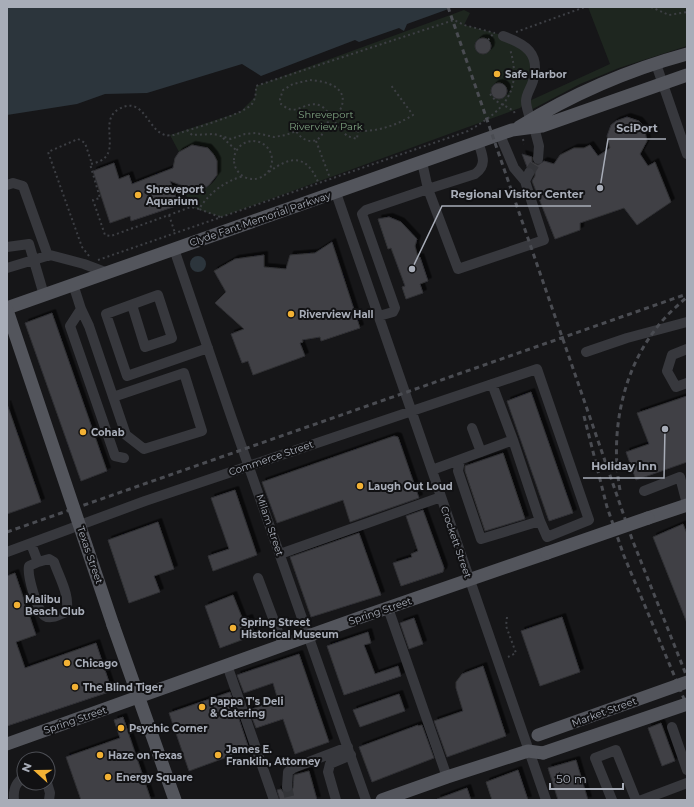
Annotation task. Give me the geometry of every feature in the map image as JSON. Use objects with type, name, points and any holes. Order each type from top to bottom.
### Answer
[{"type":"main road","name":"Clyde Fant Memorial Parkway","points":[[7,309],[105,272],[336,193],[532,123],[607,81],[687,54]]},
{"type":"main road","name":"Clyde Fant Memorial Parkway","points":[[532,123],[542,126],[662,82],[687,75]]},
{"type":"main road","name":"Texas Street","points":[[7,309],[113,625],[175,800]]},
{"type":"main road","name":"Spring Street","points":[[7,744],[283,645],[687,504]]},
{"type":"main road","name":"Market Street","points":[[528,751],[538,735],[687,682]]},
{"type":"main road","name":"Market Street","points":[[382,800],[528,751],[543,753],[687,704]]},
{"type":"street","points":[[499,35],[520,43],[528,48],[532,56],[535,71],[526,102],[539,146],[538,159]]},
{"type":"street","points":[[656,64],[687,154]]},
{"type":"street","points":[[422,162],[428,189],[458,269],[544,240],[527,177],[514,168],[513,130]]},
{"type":"street","points":[[379,316],[394,312],[395,308],[362,214],[366,210],[475,174],[480,171],[484,158],[478,142]]},
{"type":"street","points":[[7,185],[13,182],[24,186],[48,256]]},
{"type":"street","name":"Crockett Street","points":[[336,193],[546,800]]},
{"type":"street","points":[[7,247],[29,244],[44,295]]},
{"type":"street","name":"Milam Street","points":[[174,249],[366,800]]},
{"type":"street","points":[[7,268],[33,259],[48,256],[65,258],[105,272]]},
{"type":"street","points":[[73,284],[126,435],[144,449],[202,431],[184,373],[113,397]]},
{"type":"street","points":[[132,305],[145,347],[172,338],[158,295],[106,314],[127,376],[208,348]]},
{"type":"street","points":[[81,309],[70,326],[115,456],[124,458]]},
{"type":"street","points":[[586,352],[627,338],[687,322]]},
{"type":"street","points":[[687,350],[672,355],[667,371],[676,387],[687,383]]},
{"type":"street","name":"Commerce Street","points":[[7,552],[249,466],[537,369],[589,520],[547,537],[540,521]]},
{"type":"street","points":[[460,460],[458,471],[481,539],[540,521],[492,384]]},
{"type":"street","points":[[472,428],[481,452]]},
{"type":"street","points":[[432,470],[512,440]]},
{"type":"street","points":[[644,491],[684,476],[687,504]]},
{"type":"street","points":[[280,554],[441,497]]},
{"type":"street","points":[[31,544],[38,562]]},
{"type":"street","points":[[50,559],[54,562],[67,598],[68,606],[66,612],[51,618],[45,616],[40,609],[28,573],[29,566],[38,562],[50,559]]},
{"type":"street","points":[[258,578],[283,645]]},
{"type":"street","points":[[388,608],[447,777]]},
{"type":"street","points":[[227,666],[274,800]]},
{"type":"street","points":[[672,727],[687,770]]},
{"type":"street","points":[[612,800],[596,758],[616,750],[636,800]]},
{"type":"street","points":[[287,787],[288,772],[293,768],[349,751]]},
{"type":"street","points":[[336,800],[328,772],[330,764],[349,751]]},
{"type":"street","points":[[642,800],[687,783]]},
{"type":"street","points":[[14,800],[14,788],[16,784]]},
{"type":"path","points":[[488,40],[585,7]]},
{"type":"path","points":[[650,7],[669,16],[687,12]]},
{"type":"path","points":[[92,164],[103,159],[108,153],[111,146],[108,126],[112,114],[123,107],[136,107],[142,111],[156,129],[165,135],[174,135],[240,112],[251,105],[255,97],[256,86],[454,20],[464,25],[499,35],[513,58],[514,72],[512,89],[505,105],[487,120],[468,131],[97,260]]},
{"type":"path","points":[[316,141],[322,133],[324,124],[333,120],[336,118],[343,105],[342,94],[336,87],[326,81],[310,80],[293,84],[282,90],[280,99],[281,104],[288,109],[294,110],[309,104],[321,107],[329,113],[333,120],[347,136],[357,138],[358,131]]},
{"type":"path","points":[[355,131],[376,131],[390,127],[414,115],[390,84]]},
{"type":"path","points":[[490,94],[496,101],[514,111],[513,130],[524,144]]},
{"type":"path","points":[[187,130],[192,135],[206,133],[231,139],[245,134],[256,133],[274,137],[286,136],[296,131],[304,140],[316,141]]},
{"type":"path","points":[[223,137],[237,151]]},
{"type":"path","points":[[90,258],[88,253],[82,247],[48,152],[78,139],[85,143],[92,164],[90,164],[100,198],[93,200],[105,235],[111,236],[191,207],[221,217]]},
{"type":"path","points":[[268,172],[272,161],[272,154],[264,144],[252,141],[241,146],[237,151],[235,166],[244,176],[249,178],[259,178],[268,172],[280,164],[293,160],[304,162],[313,169],[318,182]]},
{"type":"path","points":[[316,141],[330,178]]},
{"type":"path","points":[[200,209],[206,199],[214,192],[233,179],[244,176]]},
{"type":"path","points":[[169,215],[176,233]]},
{"type":"path","points":[[507,617],[506,626],[516,653],[508,657]]},
{"type":"green space","name":"Shreveport Riverview Park","points":[[588,7],[687,7],[687,46],[619,68],[580,84],[529,111],[526,102],[520,108],[221,217],[191,207],[183,187],[195,190],[207,187],[215,180],[218,171],[218,162],[214,154],[207,148],[199,145],[189,146],[179,152],[170,135],[240,112],[255,97],[256,86],[464,10],[470,13],[464,25],[498,34],[532,56],[527,102],[610,64]]},
{"type":"shaded area","points":[[7,7],[454,7],[407,24],[404,31],[399,28],[359,42],[355,40],[261,76],[242,64],[147,93],[105,94],[77,104],[7,115]]},
{"type":"shaded area","points":[[195,256],[201,256],[206,261],[204,270],[201,272],[195,272],[190,267],[190,261]]},
{"type":"building","points":[[483,38],[490,43],[491,46],[486,53],[483,54],[476,49],[475,46],[480,39]]},
{"type":"building","points":[[499,83],[506,88],[507,91],[502,98],[499,99],[492,94],[491,91],[496,84]]},
{"type":"building","points":[[627,117],[639,121],[644,127],[647,141],[640,154],[648,166],[655,162],[671,202],[637,225],[624,208],[580,223],[580,230],[555,239],[532,181],[535,176],[535,170],[532,167],[527,167],[522,154],[532,157],[532,162],[538,165],[544,161],[554,164],[560,155],[574,148],[584,148],[590,145],[598,156],[610,148],[607,136],[611,125],[616,121]]},
{"type":"building","name":"Shreveport Aquarium","points":[[192,145],[208,148],[217,161],[217,175],[209,185],[204,189],[194,190],[170,181],[179,205],[131,221],[130,216],[110,223],[93,171],[114,163],[119,179],[129,175],[132,184],[173,168],[175,158],[179,152]]},
{"type":"building","points":[[389,217],[401,222],[417,239],[415,246],[418,258],[420,257],[428,281],[420,284],[423,293],[406,299],[402,287],[405,286],[391,248],[388,249],[378,219]]},
{"type":"building","name":"Riverview Hall","points":[[332,242],[360,328],[321,341],[320,337],[302,340],[303,342],[300,343],[305,356],[253,375],[248,361],[242,363],[231,334],[244,329],[215,303],[226,292],[214,271],[235,259],[264,255],[264,267],[286,269],[290,255],[315,253]]},
{"type":"building","points":[[52,313],[107,471],[81,481],[25,323]]},
{"type":"building","points":[[531,392],[573,513],[549,521],[507,401]]},
{"type":"building","points":[[687,396],[687,462],[636,480],[626,452],[649,444],[637,413]]},
{"type":"building","points":[[7,404],[41,502],[7,514]]},
{"type":"building","points":[[394,436],[398,437],[419,498],[350,522],[343,500],[277,523],[262,482]]},
{"type":"building","points":[[503,453],[525,519],[485,531],[465,471],[465,466]]},
{"type":"building","points":[[235,490],[257,555],[213,571],[208,556],[229,549],[211,498]]},
{"type":"building","points":[[423,510],[444,568],[443,572],[401,586],[393,563],[412,557],[411,554],[418,551],[406,516]]},
{"type":"building","points":[[158,522],[174,569],[154,576],[160,592],[129,603],[108,540]]},
{"type":"building","points":[[683,524],[687,534],[687,623],[653,537]]},
{"type":"building","points":[[359,533],[381,595],[311,617],[290,557]]},
{"type":"building","points":[[15,573],[36,635],[16,642],[25,668],[96,643],[112,691],[7,726],[7,576]]},
{"type":"building","name":"Spring Street Historical Museum","points":[[233,595],[243,620],[249,618],[255,635],[220,648],[205,606]]},
{"type":"building","points":[[562,617],[580,672],[540,686],[521,631]]},
{"type":"building","points":[[414,618],[423,644],[409,649],[400,623]]},
{"type":"building","points":[[368,632],[371,643],[364,645],[375,674],[398,666],[401,676],[344,695],[327,646]]},
{"type":"building","points":[[299,654],[329,742],[295,754],[283,719],[256,728],[249,710],[278,700],[273,683],[244,693],[237,675]]},
{"type":"building","points":[[483,666],[506,736],[447,757],[434,721],[463,711],[456,688],[456,682],[462,674]]},
{"type":"building","points":[[230,692],[249,749],[189,771],[169,713]]},
{"type":"building","points":[[399,694],[405,711],[360,727],[353,710]]},
{"type":"building","points":[[123,717],[151,800],[81,800],[66,757],[120,738],[114,720]]},
{"type":"building","points":[[661,723],[675,761],[662,766],[648,728]]},
{"type":"building","points":[[418,725],[422,725],[434,758],[372,782],[359,747]]},
{"type":"building","points":[[576,760],[588,800],[558,800],[548,768]]},
{"type":"building","points":[[518,770],[528,800],[492,800],[486,782]]},
{"type":"building","points":[[309,771],[317,800],[280,800],[277,790],[281,789],[284,793],[290,793],[293,788],[294,775]]},
{"type":"building","points":[[467,788],[471,800],[437,799]]},
{"type":"tunnel","points":[[529,173],[538,159]]},
{"type":"tunnel","points":[[287,787],[290,800]]},
{"type":"railway","points":[[448,7],[632,539],[687,677]]},
{"type":"railway","points":[[7,532],[687,294]]},
{"type":"railway","points":[[620,490],[616,448],[621,406],[626,386],[643,347],[666,316],[687,297]]},
{"type":"railway","points":[[584,416],[607,507],[624,556],[687,706]]},
{"type":"place","name":"Safe Harbor","points":[[497,74]]},
{"type":"place","name":"SciPort","points":[[600,188]]},
{"type":"place","name":"Shreveport Aquarium","points":[[138,195]]},
{"type":"place","name":"Regional Visitor Center","points":[[412,269]]},
{"type":"place","name":"Riverview Hall","points":[[291,314]]},
{"type":"place","name":"Holiday Inn","points":[[665,429]]},
{"type":"place","name":"Cohab","points":[[83,432]]},
{"type":"place","name":"Laugh Out Loud","points":[[360,486]]},
{"type":"place","name":"Malibu Beach Club","points":[[17,605]]},
{"type":"place","name":"Spring Street Historical Museum","points":[[233,628]]},
{"type":"place","name":"Chicago","points":[[67,663]]},
{"type":"place","name":"The Blind Tiger","points":[[75,687]]},
{"type":"place","name":"Pappa T's Deli & Catering","points":[[202,707]]},
{"type":"place","name":"Psychic Corner","points":[[121,728]]},
{"type":"place","name":"Haze on Texas","points":[[100,755]]},
{"type":"place","name":"James E. Franklin, Attorney","points":[[218,755]]},
{"type":"place","name":"Energy Square","points":[[108,777]]}]
